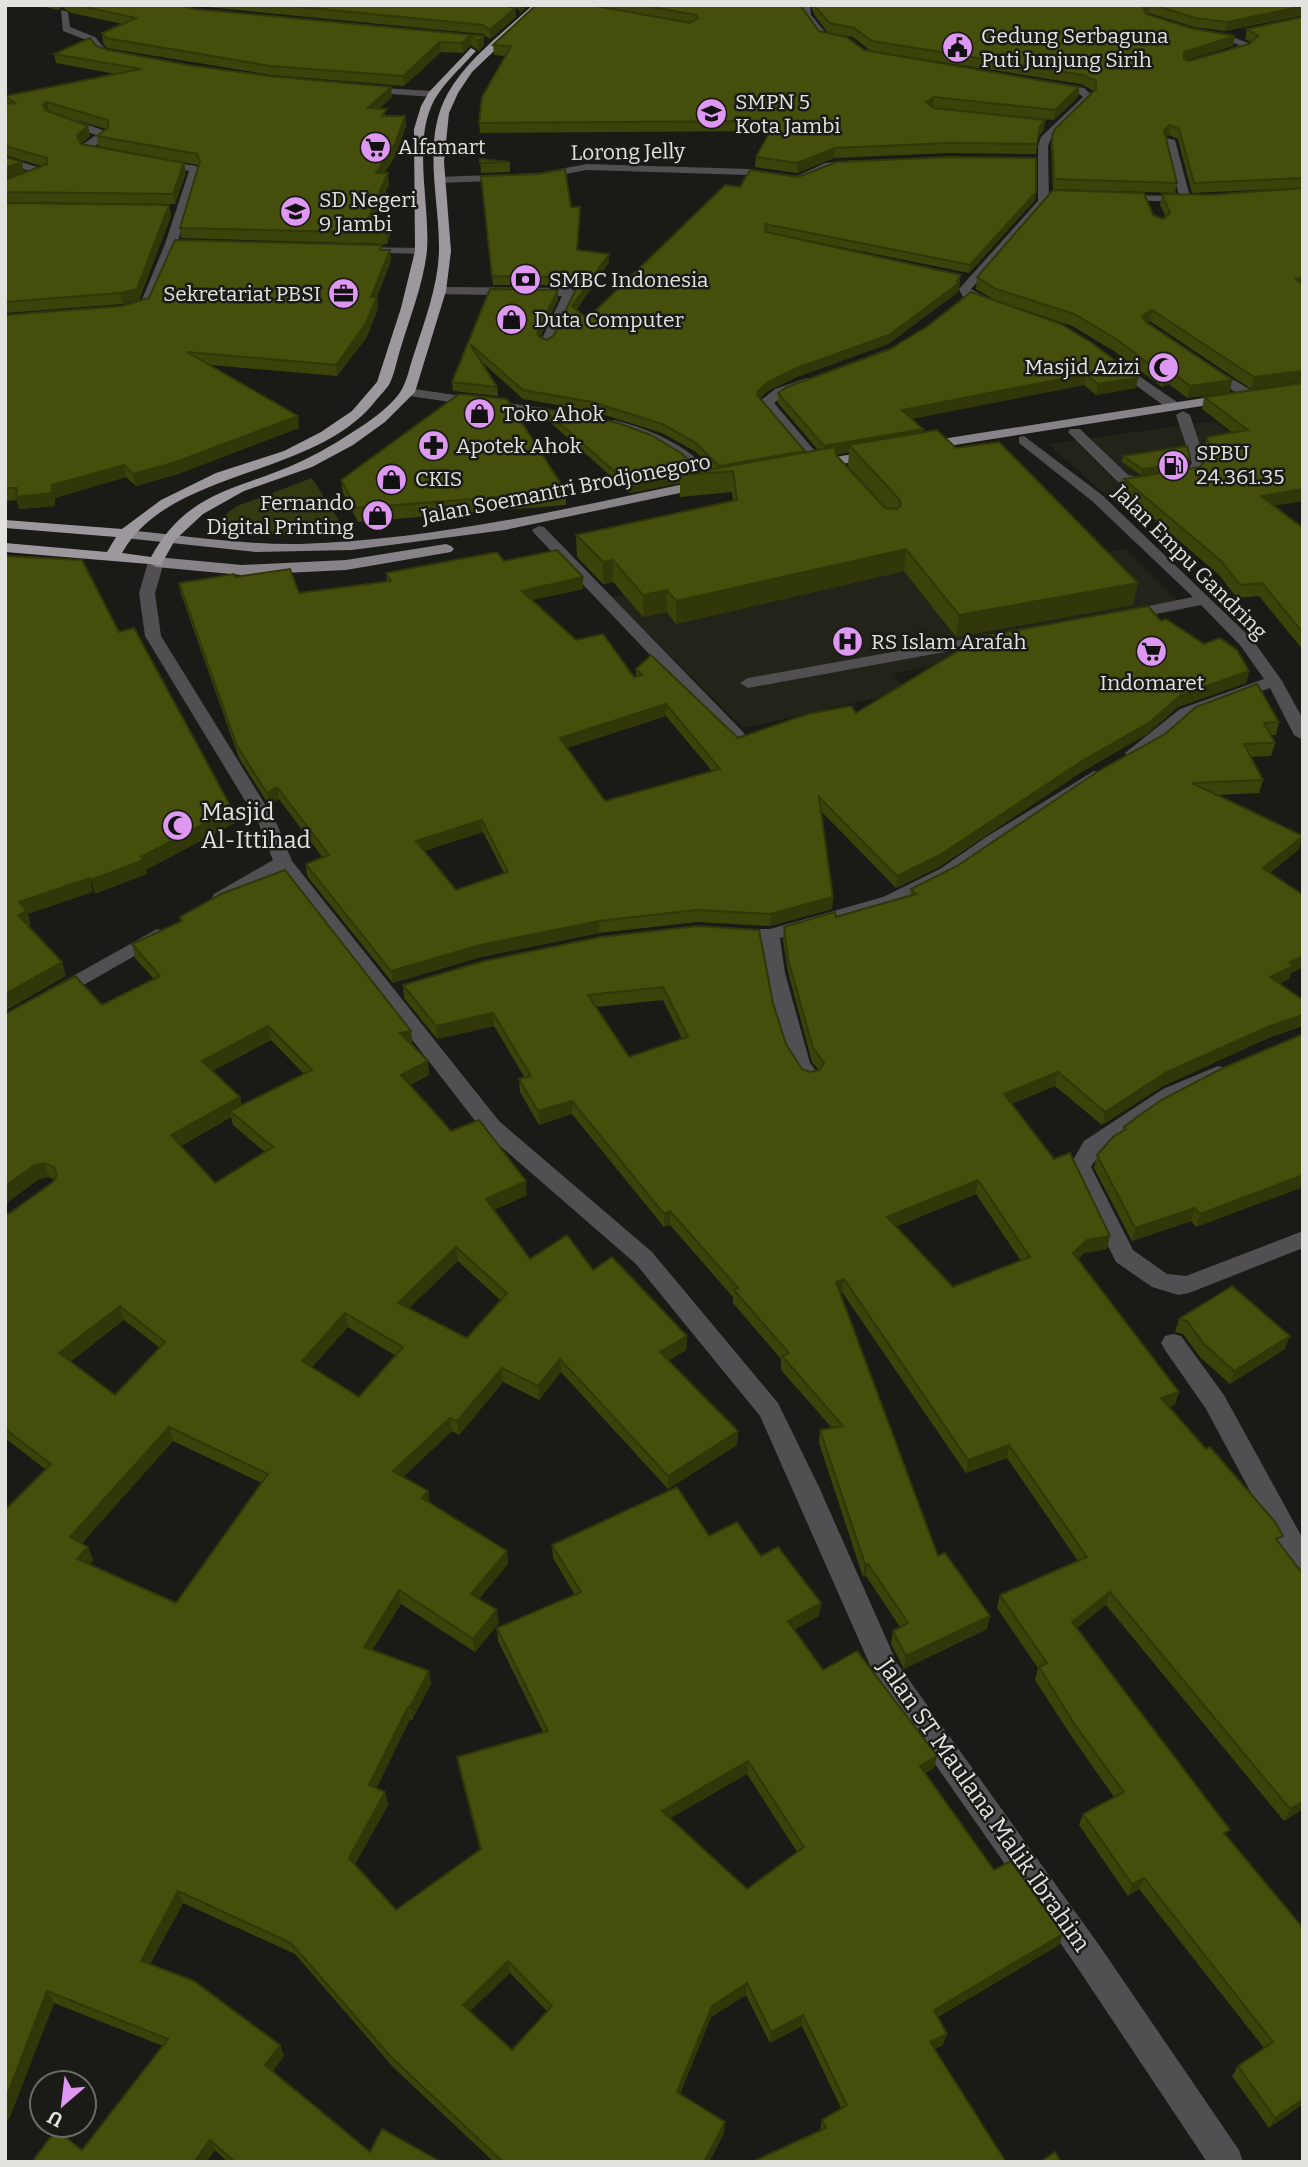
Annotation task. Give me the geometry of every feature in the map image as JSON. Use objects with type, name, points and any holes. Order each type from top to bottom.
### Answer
[{"type":"highway","points":[[111,557],[125,534],[166,503],[221,476],[289,454],[327,435],[357,414],[383,383],[407,309],[421,251],[419,129],[426,106],[453,69],[522,5]]},
{"type":"highway","points":[[5,547],[38,548],[156,562],[169,538],[198,511],[239,488],[307,464],[348,442],[380,419],[408,392],[440,291],[445,251],[439,180],[442,129],[447,106],[470,70],[538,5]]},
{"type":"highway","points":[[426,106],[447,106]]},
{"type":"highway","points":[[5,524],[125,534]]},
{"type":"main road","points":[[905,455],[819,464],[797,473],[1258,397]]},
{"type":"main road","points":[[1020,436],[1075,432],[1177,410]]},
{"type":"main road","name":"Jalan Soemantri Brodjonegoro","points":[[125,534],[297,549],[359,546],[421,539],[534,520],[720,485]]},
{"type":"main road","name":"Jalan Soemantri Brodjonegoro","points":[[156,562],[242,570],[346,565],[417,555],[539,530],[720,485]]},
{"type":"street","points":[[806,5],[807,15],[824,37],[842,41]]},
{"type":"street","points":[[64,12],[66,29],[92,39],[103,52],[131,58]]},
{"type":"street","points":[[1224,37],[1250,32]]},
{"type":"street","points":[[1196,34],[1224,37],[1243,42],[1248,47],[1216,57]]},
{"type":"street","points":[[1006,309],[963,298],[965,289],[1043,202],[1045,195],[1038,160],[1051,125],[1089,95],[1081,90],[1037,85]]},
{"type":"street","points":[[354,90],[433,94]]},
{"type":"street","points":[[52,116],[104,134],[86,147],[87,150],[121,157]]},
{"type":"street","points":[[1170,140],[1185,200]]},
{"type":"street","points":[[5,160],[43,172],[18,181]]},
{"type":"street","points":[[110,312],[135,309],[146,304],[178,244],[181,210],[194,171],[192,168],[146,160]]},
{"type":"street","name":"Lorong Jelly","points":[[439,180],[538,176],[587,167],[748,172],[802,178],[825,166],[875,163]]},
{"type":"street","points":[[1045,195],[1059,196]]},
{"type":"street","points":[[1111,198],[1206,200]]},
{"type":"street","points":[[1149,199],[1154,212]]},
{"type":"street","points":[[167,210],[181,210]]},
{"type":"street","points":[[344,249],[421,251]]},
{"type":"street","points":[[959,277],[973,280]]},
{"type":"street","points":[[440,291],[570,292],[545,343]]},
{"type":"street","points":[[1075,432],[1123,479],[1141,482],[1192,474],[1199,463],[1177,410],[1106,357]]},
{"type":"street","points":[[1194,358],[1258,397]]},
{"type":"street","points":[[818,378],[780,392],[766,402],[819,464]]},
{"type":"street","points":[[408,392],[594,420],[642,432],[687,455],[720,485]]},
{"type":"street","name":"Jalan Empu Gandring","points":[[1020,436],[1097,498],[1246,642],[1274,681],[1303,735]]},
{"type":"street","points":[[539,530],[737,736]]},
{"type":"street","name":"Jalan ST Maulana Malik Ibrahim","points":[[156,562],[147,593],[153,636],[267,821],[283,862],[399,991],[491,1126],[644,1258],[769,1410],[806,1487],[887,1672],[1088,1956],[1227,2162]]},
{"type":"street","points":[[1111,617],[1205,600]]},
{"type":"street","points":[[748,683],[1003,637]]},
{"type":"street","points":[[709,932],[770,935],[890,901],[947,873],[992,841],[1156,740],[1186,713],[1274,681]]},
{"type":"street","points":[[199,911],[283,862]]},
{"type":"street","points":[[5,1023],[174,925]]},
{"type":"street","points":[[770,935],[775,973],[800,1065],[810,1076]]},
{"type":"street","points":[[1242,1062],[1170,1094],[1092,1147],[1080,1167],[1124,1256],[1160,1281],[1178,1286],[1189,1284],[1303,1239]]},
{"type":"street","points":[[1173,1342],[1215,1402],[1302,1562]]},
{"type":"shaded area","name":"SPBU 24.361.35","points":[[1215,421],[1303,486],[1303,502],[1204,515],[1195,509],[1135,520],[1048,444]]},
{"type":"shaded area","name":"RS Islam Arafah","points":[[982,528],[1021,564],[1126,549],[1186,609],[893,674],[907,691],[743,728],[612,597]]},
{"type":"green space","points":[[312,478],[346,532],[264,534],[235,527],[226,520],[227,513],[237,506]]},
{"type":"building","points":[[77,5],[180,5],[195,9],[484,36],[478,41],[470,36],[462,43],[440,42],[403,76],[270,66],[106,38],[102,33],[136,18]]},
{"type":"building","points":[[280,5],[504,5],[515,8],[490,30],[483,25]]},
{"type":"building","points":[[536,5],[590,5],[690,23],[698,18],[696,15],[641,5],[800,5],[819,31],[846,37],[864,50],[1079,87],[1055,110],[934,97],[926,102],[934,108],[1045,120],[1040,126],[1037,144],[949,143],[835,148],[797,163],[756,157],[776,121],[479,123],[482,97],[511,46],[493,45]]},
{"type":"building","points":[[814,5],[1148,5],[1143,7],[1146,14],[1190,28],[1235,36],[1184,52],[1184,59],[1189,61],[1249,44],[1258,36],[1247,29],[1303,17],[1303,178],[1194,183],[1179,129],[1170,125],[1164,130],[1177,183],[1054,179],[1052,136],[1055,129],[1096,89],[1096,81],[1083,75],[872,41],[854,28],[829,23]]},
{"type":"building","points":[[1154,5],[1303,6],[1227,22],[1195,18]]},
{"type":"building","points":[[90,38],[96,46],[108,50],[188,65],[269,76],[391,87],[368,108],[387,109],[382,116],[405,116],[395,144],[376,173],[388,173],[367,221],[390,221],[386,233],[180,228],[200,161],[197,154],[97,136],[108,128],[108,120],[47,102],[43,104],[45,110],[88,126],[77,135],[81,144],[184,163],[173,194],[5,192],[5,180],[47,164],[47,158],[5,146],[5,104],[15,103],[5,96],[141,69],[54,54]]},
{"type":"building","points":[[5,157],[22,162],[5,168]]},
{"type":"building","points":[[949,157],[1036,158],[1036,192],[970,265],[765,224],[766,232],[961,275],[957,281],[959,283],[889,335],[797,368],[768,382],[758,391],[757,395],[805,451],[719,466],[696,443],[662,424],[592,402],[523,390],[470,344],[497,387],[452,382],[490,289],[558,290],[537,333],[547,340],[554,335],[578,285],[570,277],[492,276],[481,176],[538,174],[565,169],[571,207],[580,207],[577,250],[609,254],[572,306],[587,319],[725,185],[740,187],[750,170],[798,177],[837,162]]},
{"type":"building","points":[[480,159],[510,162],[480,163]]},
{"type":"building","points":[[1303,188],[1303,277],[1296,279],[1303,285],[1303,371],[1254,377],[1152,310],[1142,316],[1146,322],[1232,380],[1190,386],[1172,372],[1164,375],[1116,339],[1074,314],[996,289],[977,277],[1053,190],[1144,193],[1153,215],[1163,219],[1170,213],[1162,194],[1208,195]]},
{"type":"building","points":[[5,203],[169,205],[137,289],[120,293],[5,302]]},
{"type":"building","points":[[175,240],[382,245],[380,250],[390,250],[371,297],[377,297],[365,325],[336,365],[187,352],[298,416],[176,462],[133,474],[124,465],[52,485],[52,493],[16,497],[17,488],[5,488],[5,315],[122,306],[149,298]]},
{"type":"building","points":[[971,292],[1061,324],[1092,343],[1138,378],[1098,384],[1086,374],[902,410],[923,429],[824,446],[778,393],[787,387],[890,349],[928,326]]},
{"type":"building","points":[[1303,383],[1303,489],[1261,496],[1303,528],[1303,633],[1262,583],[1240,585],[1222,562],[1124,479],[1200,467],[1211,452],[1207,437],[1248,430],[1204,397]]},
{"type":"building","points":[[459,394],[507,399],[566,492],[356,508],[341,480]]},
{"type":"building","points":[[542,408],[618,423],[651,435],[681,453],[700,471],[630,485]]},
{"type":"building","points":[[937,430],[956,448],[999,442],[1138,583],[959,615],[906,549],[676,601],[667,590],[643,595],[613,560],[603,562],[576,535],[737,500],[733,471],[680,475],[835,447],[836,455],[885,508],[897,509],[901,505],[899,499],[849,445]]},
{"type":"building","points":[[1187,446],[1190,457],[1187,463],[1142,469],[1123,456]]},
{"type":"building","points":[[557,550],[583,577],[522,591],[576,640],[603,634],[634,677],[642,675],[636,669],[651,655],[738,738],[808,714],[851,706],[856,713],[971,643],[968,639],[1148,606],[1161,621],[1166,619],[1204,644],[1220,638],[1237,650],[1249,671],[1181,695],[1150,722],[1082,761],[940,855],[897,876],[819,797],[833,897],[770,914],[697,910],[599,921],[480,945],[391,971],[306,864],[329,855],[277,787],[267,793],[237,746],[179,583],[290,569],[299,593],[391,581],[386,573],[497,552],[504,561]],"holes":[[[666,704],[720,769],[605,801],[560,738]],[[482,820],[508,872],[456,890],[416,841]]]},
{"type":"building","points":[[5,556],[82,560],[119,632],[134,628],[232,809],[141,857],[144,860],[19,902],[27,911],[18,915],[62,962],[5,994]]},
{"type":"building","points":[[1257,684],[1279,722],[1264,723],[1275,743],[1244,744],[1263,780],[1192,783],[1303,836],[1263,868],[1303,895],[1303,956],[1289,963],[1293,966],[1270,977],[1303,1000],[1303,1015],[1270,1026],[1167,1072],[1105,1112],[1058,1072],[1004,1094],[1054,1159],[1070,1153],[1110,1236],[1087,1240],[1073,1253],[1179,1392],[1161,1398],[1206,1449],[1210,1447],[1276,1523],[1283,1536],[1276,1539],[1303,1574],[1303,1801],[1290,1809],[1110,1592],[1072,1622],[1230,1830],[1224,1833],[1303,1928],[1303,2099],[1275,2118],[1238,2066],[1273,2042],[1144,1878],[1132,1884],[1083,1814],[1124,1792],[1075,1725],[1039,1667],[1047,1663],[1000,1595],[1087,1557],[1009,1445],[968,1460],[844,1279],[836,1282],[938,1556],[945,1553],[990,1616],[906,1656],[893,1631],[908,1623],[868,1564],[865,1564],[820,1430],[843,1426],[782,1356],[789,1353],[734,1290],[738,1288],[670,1211],[664,1214],[572,1101],[538,1111],[519,1079],[531,1076],[493,1013],[436,1026],[403,985],[484,961],[600,937],[697,926],[759,930],[773,1003],[786,1044],[802,1069],[810,1072],[819,1070],[824,1063],[813,1048],[788,959],[784,927],[835,912],[836,917],[916,894],[911,889],[957,866],[1097,772],[1165,734],[1196,707]],"holes":[[[663,987],[688,1037],[629,1057],[588,995]],[[978,1180],[1030,1257],[953,1287],[887,1217]]]},
{"type":"building","points":[[285,870],[411,1031],[400,1033],[428,1061],[401,1075],[451,1131],[479,1120],[526,1181],[486,1199],[530,1259],[567,1235],[593,1270],[612,1257],[687,1336],[660,1352],[738,1431],[668,1476],[560,1359],[538,1386],[502,1368],[457,1421],[450,1418],[393,1471],[428,1491],[422,1498],[507,1551],[471,1594],[497,1610],[473,1639],[399,1590],[364,1647],[429,1671],[369,1785],[385,1792],[349,1858],[396,1910],[481,1849],[457,1757],[548,1731],[497,1628],[581,1592],[552,1545],[677,1487],[709,1536],[737,1522],[761,1556],[778,1547],[821,1603],[788,1621],[823,1670],[857,1651],[937,1756],[920,1766],[994,1870],[1011,1861],[1063,1934],[934,2010],[947,2034],[930,2042],[1006,2162],[752,2162],[826,2128],[822,2120],[847,2105],[803,2015],[771,2032],[747,1983],[712,2006],[677,2092],[725,2122],[704,2162],[503,2162],[390,2056],[291,1943],[178,1891],[141,1961],[194,1981],[280,2045],[265,2065],[370,2152],[382,2129],[441,2162],[235,2162],[210,2140],[194,2162],[32,2162],[49,2139],[68,2139],[82,2150],[91,2139],[98,2139],[98,2129],[168,2039],[47,1991],[5,2101],[5,1510],[51,1464],[5,1429],[5,1214],[53,1182],[57,1175],[54,1167],[44,1163],[35,1165],[5,1186],[5,1014],[75,976],[102,1005],[160,976],[132,944],[182,921],[180,917],[221,894]],"holes":[[[268,1026],[312,1070],[230,1111],[273,1147],[215,1183],[171,1135],[240,1097],[202,1061]],[[456,1247],[507,1293],[467,1338],[398,1303]],[[120,1306],[165,1342],[115,1395],[59,1353]],[[345,1313],[403,1347],[359,1397],[302,1361]],[[169,1427],[268,1474],[176,1603],[77,1559],[88,1547],[70,1537]],[[748,1761],[804,1847],[747,1889],[662,1811]],[[508,1961],[552,2006],[512,2050],[463,2005]]]},
{"type":"building","points":[[1303,1034],[1303,1175],[1200,1214],[1195,1208],[1135,1228],[1097,1155],[1114,1136],[1126,1129],[1124,1127],[1163,1099],[1223,1068]]},
{"type":"building","points":[[1232,1286],[1290,1336],[1234,1371],[1204,1344],[1187,1321],[1179,1319]]},
{"type":"building","points":[[1055,2152],[1061,2162],[1040,2162]]},
{"type":"place","name":"Gedung Serbaguna Puti Junjung Sirih","points":[[958,48]]},
{"type":"place","name":"SMPN 5 Kota Jambi","points":[[712,114]]},
{"type":"place","name":"Alfamart","points":[[375,147]]},
{"type":"place","name":"SD Negeri 9 Jambi","points":[[296,212]]},
{"type":"place","name":"SMBC Indonesia","points":[[526,280]]},
{"type":"place","name":"Sekretariat PBSI","points":[[344,294]]},
{"type":"place","name":"Duta Computer","points":[[511,320]]},
{"type":"place","name":"Masjid Azizi","points":[[1163,367]]},
{"type":"place","name":"Toko Ahok","points":[[479,414]]},
{"type":"place","name":"Apotek Ahok","points":[[433,446]]},
{"type":"place","name":"SPBU 24.361.35","points":[[1173,465]]},
{"type":"place","name":"CKIS","points":[[392,479]]},
{"type":"place","name":"Fernando Digital Printing","points":[[377,515]]},
{"type":"place","name":"RS Islam Arafah","points":[[848,642]]},
{"type":"place","name":"Indomaret","points":[[1152,651]]},
{"type":"place","name":"Masjid Al-Ittihad","points":[[178,826]]}]
